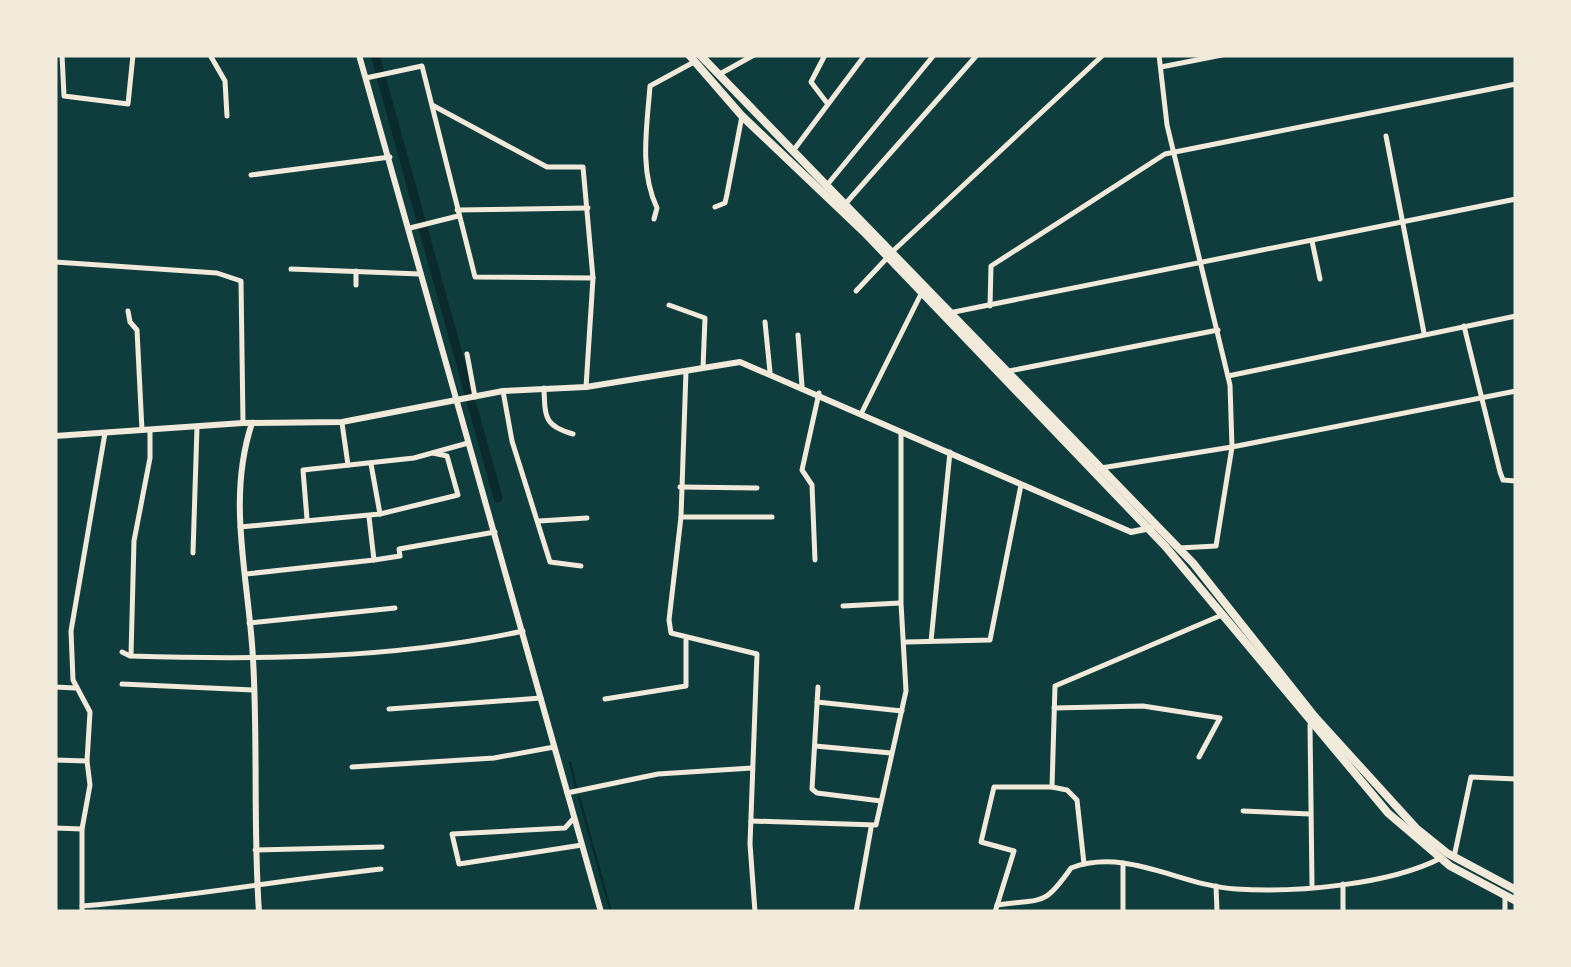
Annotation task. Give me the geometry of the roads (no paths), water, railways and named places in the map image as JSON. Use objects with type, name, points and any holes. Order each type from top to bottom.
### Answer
[{"type":"highway","points":[[694,57],[793,150],[812,176],[828,184],[847,202],[942,316],[1010,371],[1152,527],[1267,666],[1398,809],[1447,856],[1516,890]]},
{"type":"highway","points":[[694,57],[742,116],[812,176],[952,312],[956,325],[1152,527],[1178,548],[1310,725],[1388,813],[1516,901]]},
{"type":"street","points":[[62,55],[58,71],[64,96],[128,104],[133,55]]},
{"type":"street","points":[[210,55],[225,81],[227,116]]},
{"type":"street","points":[[359,55],[601,912]]},
{"type":"street","points":[[718,76],[754,55]]},
{"type":"street","points":[[824,55],[810,82],[828,104]]},
{"type":"street","points":[[793,150],[865,55]]},
{"type":"street","points":[[828,184],[934,55]]},
{"type":"street","points":[[847,202],[977,55]]},
{"type":"street","points":[[856,291],[1103,55]]},
{"type":"street","points":[[1159,55],[1167,125],[1204,264],[1228,376],[1232,447],[1216,546],[1178,548]]},
{"type":"street","points":[[1161,67],[1222,55]]},
{"type":"street","points":[[654,219],[657,208],[647,187],[646,157],[650,86],[694,57]]},
{"type":"street","points":[[366,78],[422,66],[475,277],[592,278]]},
{"type":"street","points":[[990,306],[991,266],[1165,154],[1516,84]]},
{"type":"street","points":[[432,105],[456,114],[548,166],[583,167],[592,278],[586,386]]},
{"type":"street","points":[[715,207],[724,203],[727,194],[742,116]]},
{"type":"street","points":[[1386,136],[1424,333]]},
{"type":"street","points":[[251,174],[390,158]]},
{"type":"street","points":[[942,316],[1516,199]]},
{"type":"street","points":[[410,228],[458,213],[588,208]]},
{"type":"street","points":[[1312,241],[1320,279]]},
{"type":"street","points":[[55,262],[218,273],[241,281],[248,423],[239,480],[239,528],[253,660],[259,912]]},
{"type":"street","points":[[292,269],[423,274]]},
{"type":"street","points":[[356,271],[356,286]]},
{"type":"street","points":[[862,412],[921,294]]},
{"type":"street","points":[[669,305],[705,318],[704,368]]},
{"type":"street","points":[[956,325],[971,309]]},
{"type":"street","points":[[128,311],[137,330],[150,458],[134,541],[130,656]]},
{"type":"street","points":[[1228,376],[1516,316]]},
{"type":"street","points":[[765,322],[770,372]]},
{"type":"street","points":[[1464,326],[1500,472],[1504,480],[1516,481]]},
{"type":"street","points":[[1010,371],[1218,330]]},
{"type":"street","points":[[798,334],[802,386]]},
{"type":"street","points":[[467,354],[476,396]]},
{"type":"street","points":[[55,436],[248,423],[342,422],[476,396],[586,386],[740,362],[819,393],[1130,532],[1152,527]]},
{"type":"street","points":[[686,371],[681,517],[669,620],[671,633],[686,640],[758,654],[751,821],[756,912]]},
{"type":"street","points":[[544,388],[545,420],[551,428],[573,434]]},
{"type":"street","points":[[1100,468],[1232,447],[1516,391]]},
{"type":"street","points":[[503,392],[512,441],[550,562],[581,566]]},
{"type":"street","points":[[815,560],[812,485],[802,470],[819,393]]},
{"type":"street","points":[[342,422],[348,464]]},
{"type":"street","points":[[193,553],[197,427]]},
{"type":"street","points":[[751,821],[800,820],[870,828],[876,825],[906,691],[901,603],[901,429]]},
{"type":"street","points":[[105,433],[74,597],[75,688],[90,712],[90,785],[82,829],[82,909],[381,869]]},
{"type":"street","points":[[308,519],[303,470],[371,464],[468,442]]},
{"type":"street","points":[[239,528],[308,519],[369,518],[458,496],[447,456],[433,452]]},
{"type":"street","points":[[931,641],[950,452]]},
{"type":"street","points":[[371,464],[380,514]]},
{"type":"street","points":[[906,642],[990,640],[1022,485]]},
{"type":"street","points":[[680,486],[758,488]]},
{"type":"street","points":[[681,517],[772,517]]},
{"type":"street","points":[[369,518],[374,560]]},
{"type":"street","points":[[539,521],[587,518]]},
{"type":"street","points":[[244,574],[400,556],[398,549],[496,532]]},
{"type":"street","points":[[843,606],[901,603]]},
{"type":"street","points":[[249,622],[394,608]]},
{"type":"street","points":[[1052,787],[1054,686],[1222,615]]},
{"type":"street","points":[[122,652],[130,656],[253,660],[361,654],[523,631]]},
{"type":"street","points":[[605,699],[686,686],[686,640]]},
{"type":"street","points":[[122,684],[253,690]]},
{"type":"street","points":[[55,687],[75,688]]},
{"type":"street","points":[[818,687],[812,789],[818,794],[881,802]]},
{"type":"street","points":[[389,709],[541,698]]},
{"type":"street","points":[[817,702],[902,711]]},
{"type":"street","points":[[1054,708],[1143,706],[1220,718],[1200,757]]},
{"type":"street","points":[[1310,725],[1312,885]]},
{"type":"street","points":[[815,746],[892,753]]},
{"type":"street","points":[[352,766],[494,758],[554,747]]},
{"type":"street","points":[[55,760],[87,761]]},
{"type":"street","points":[[567,793],[658,774],[753,768]]},
{"type":"street","points":[[1084,864],[1077,800],[1067,790],[994,788],[982,842],[1014,851],[996,908],[1047,899],[1057,892],[1071,868],[1084,864],[1123,862],[1236,890],[1343,884],[1418,868],[1447,856],[1471,778],[1516,780]]},
{"type":"street","points":[[1243,811],[1310,814]]},
{"type":"street","points":[[574,818],[565,828],[452,834],[459,864],[582,845]]},
{"type":"street","points":[[55,828],[82,829]]},
{"type":"street","points":[[856,912],[870,828]]},
{"type":"street","points":[[255,850],[382,847]]},
{"type":"street","points":[[1123,862],[1123,912]]},
{"type":"street","points":[[1342,912],[1343,884]]},
{"type":"street","points":[[1216,886],[1217,912]]},
{"type":"street","points":[[1506,894],[1506,912]]},
{"type":"waterway","points":[[375,55],[498,498]]},
{"type":"waterway","points":[[570,762],[576,787]]},
{"type":"waterway","points":[[579,797],[611,912]]}]
